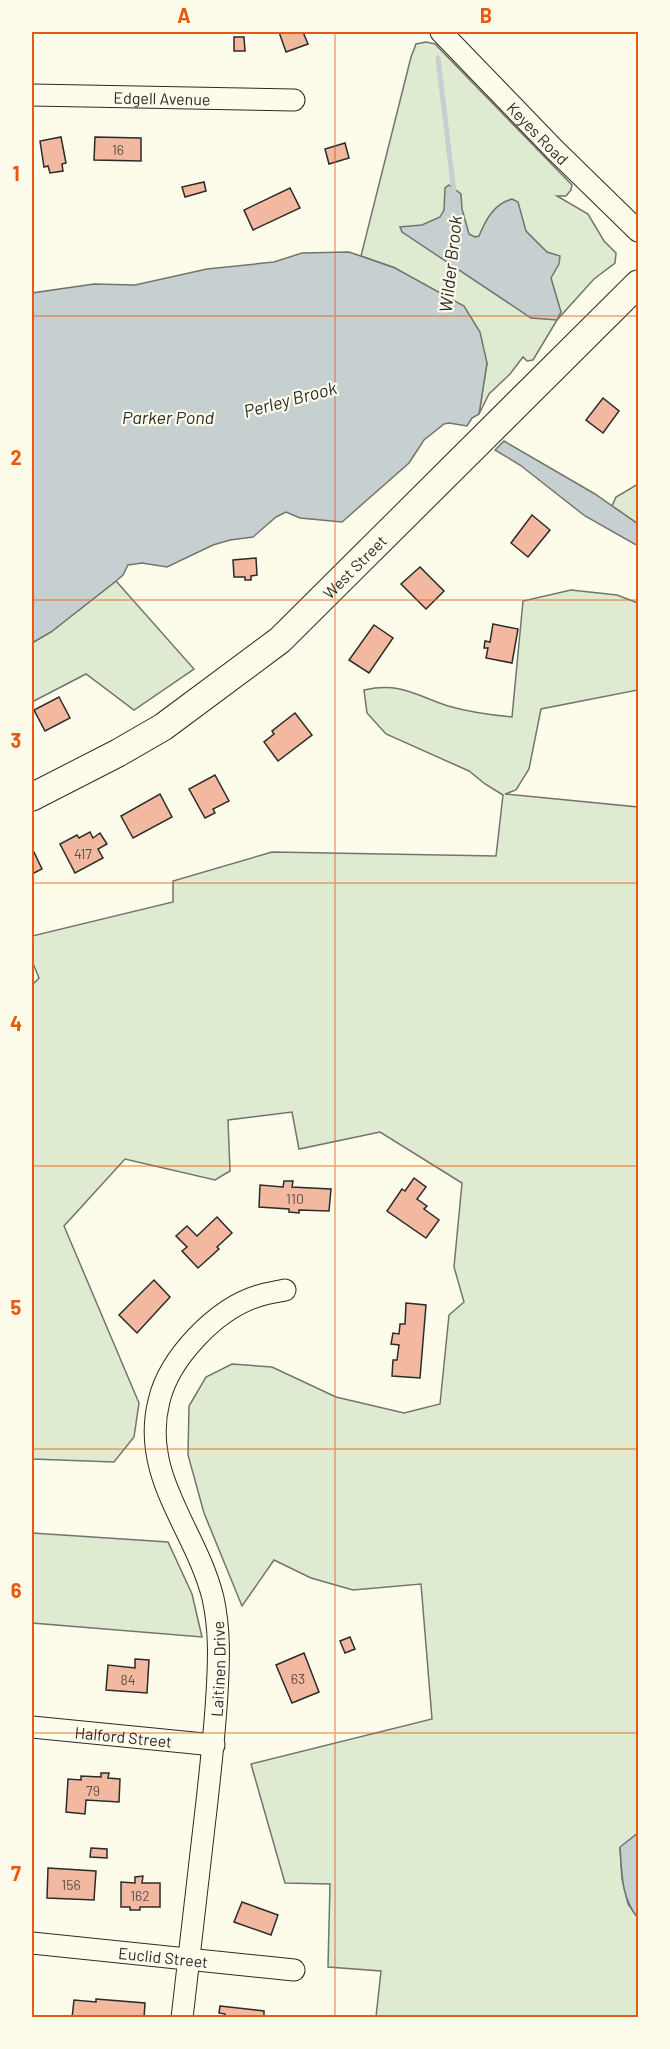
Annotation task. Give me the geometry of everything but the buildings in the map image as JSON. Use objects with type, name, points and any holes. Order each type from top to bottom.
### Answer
[{"type":"main road","name":"West Street","points":[[32,797],[163,727],[212,693],[280,640],[639,284]]},
{"type":"street","name":"Keyes Road","points":[[441,32],[555,150],[639,231]]},
{"type":"street","name":"Edgell Avenue","points":[[32,95],[294,100]]},
{"type":"street","name":"Laitinen Drive","points":[[182,2018],[214,1745],[220,1643],[217,1619],[208,1585],[164,1482],[157,1459],[154,1432],[159,1400],[170,1370],[189,1344],[212,1323],[257,1296],[285,1290]]},
{"type":"street","name":"Halford Street","points":[[32,1727],[214,1745]]},
{"type":"street","name":"Euclid Street","points":[[32,1943],[294,1970]]},
{"type":"green space","points":[[426,42],[435,44],[572,185],[566,196],[557,196],[588,214],[604,241],[616,253],[615,263],[594,279],[557,320],[533,360],[527,361],[523,357],[510,374],[489,394],[479,414],[487,363],[395,268],[361,256],[411,57],[416,44]]},
{"type":"green space","points":[[638,484],[638,524],[612,506],[616,497]]},
{"type":"green space","points":[[116,581],[194,669],[134,710],[86,674],[32,702],[32,643],[51,632]]},
{"type":"green space","points":[[571,590],[617,595],[638,603],[638,690],[541,709],[529,769],[516,790],[505,794],[638,807],[638,1833],[620,1848],[622,1879],[628,1904],[638,1918],[638,2017],[376,2017],[381,1971],[328,1967],[330,1884],[285,1883],[251,1764],[432,1719],[421,1584],[353,1590],[311,1578],[274,1560],[242,1606],[204,1513],[188,1455],[189,1406],[206,1377],[232,1364],[272,1367],[336,1397],[404,1413],[440,1404],[449,1315],[464,1302],[454,1267],[462,1183],[380,1132],[299,1149],[292,1112],[228,1120],[230,1171],[215,1180],[125,1159],[64,1226],[139,1403],[134,1437],[114,1462],[32,1459],[32,985],[39,978],[32,961],[32,936],[173,902],[173,881],[272,852],[496,856],[503,795],[469,771],[386,734],[367,713],[364,690],[398,689],[456,708],[512,717],[523,601]]},
{"type":"green space","points":[[32,1533],[168,1542],[192,1594],[202,1637],[32,1623]]},
{"type":"water","points":[[449,185],[461,194],[462,209],[469,234],[475,237],[479,236],[495,208],[512,199],[518,202],[526,231],[547,252],[560,256],[559,264],[551,278],[561,312],[557,320],[531,318],[402,232],[400,227],[422,225],[440,217],[444,210],[445,188]]},
{"type":"water","name":"Parker Pond","points":[[349,252],[395,268],[464,306],[480,332],[487,363],[479,414],[472,418],[467,426],[444,424],[424,440],[409,463],[342,522],[300,518],[286,512],[276,517],[253,537],[213,545],[167,567],[142,563],[128,565],[123,575],[116,581],[51,632],[32,643],[32,293],[94,284],[135,285],[207,269],[274,262],[302,253]]},
{"type":"water","points":[[504,441],[595,494],[638,524],[638,546],[585,516],[520,465],[495,450]]},
{"type":"water","points":[[638,1833],[638,1918],[625,1894],[620,1847]]},
{"type":"waterway","name":"Wilder Brook","points":[[438,58],[454,193]]},
{"type":"waterway","name":"Wilder Brook","points":[[449,303],[453,262]]},
{"type":"water label","name":"Perley Brook","points":[[290,399]]}]
